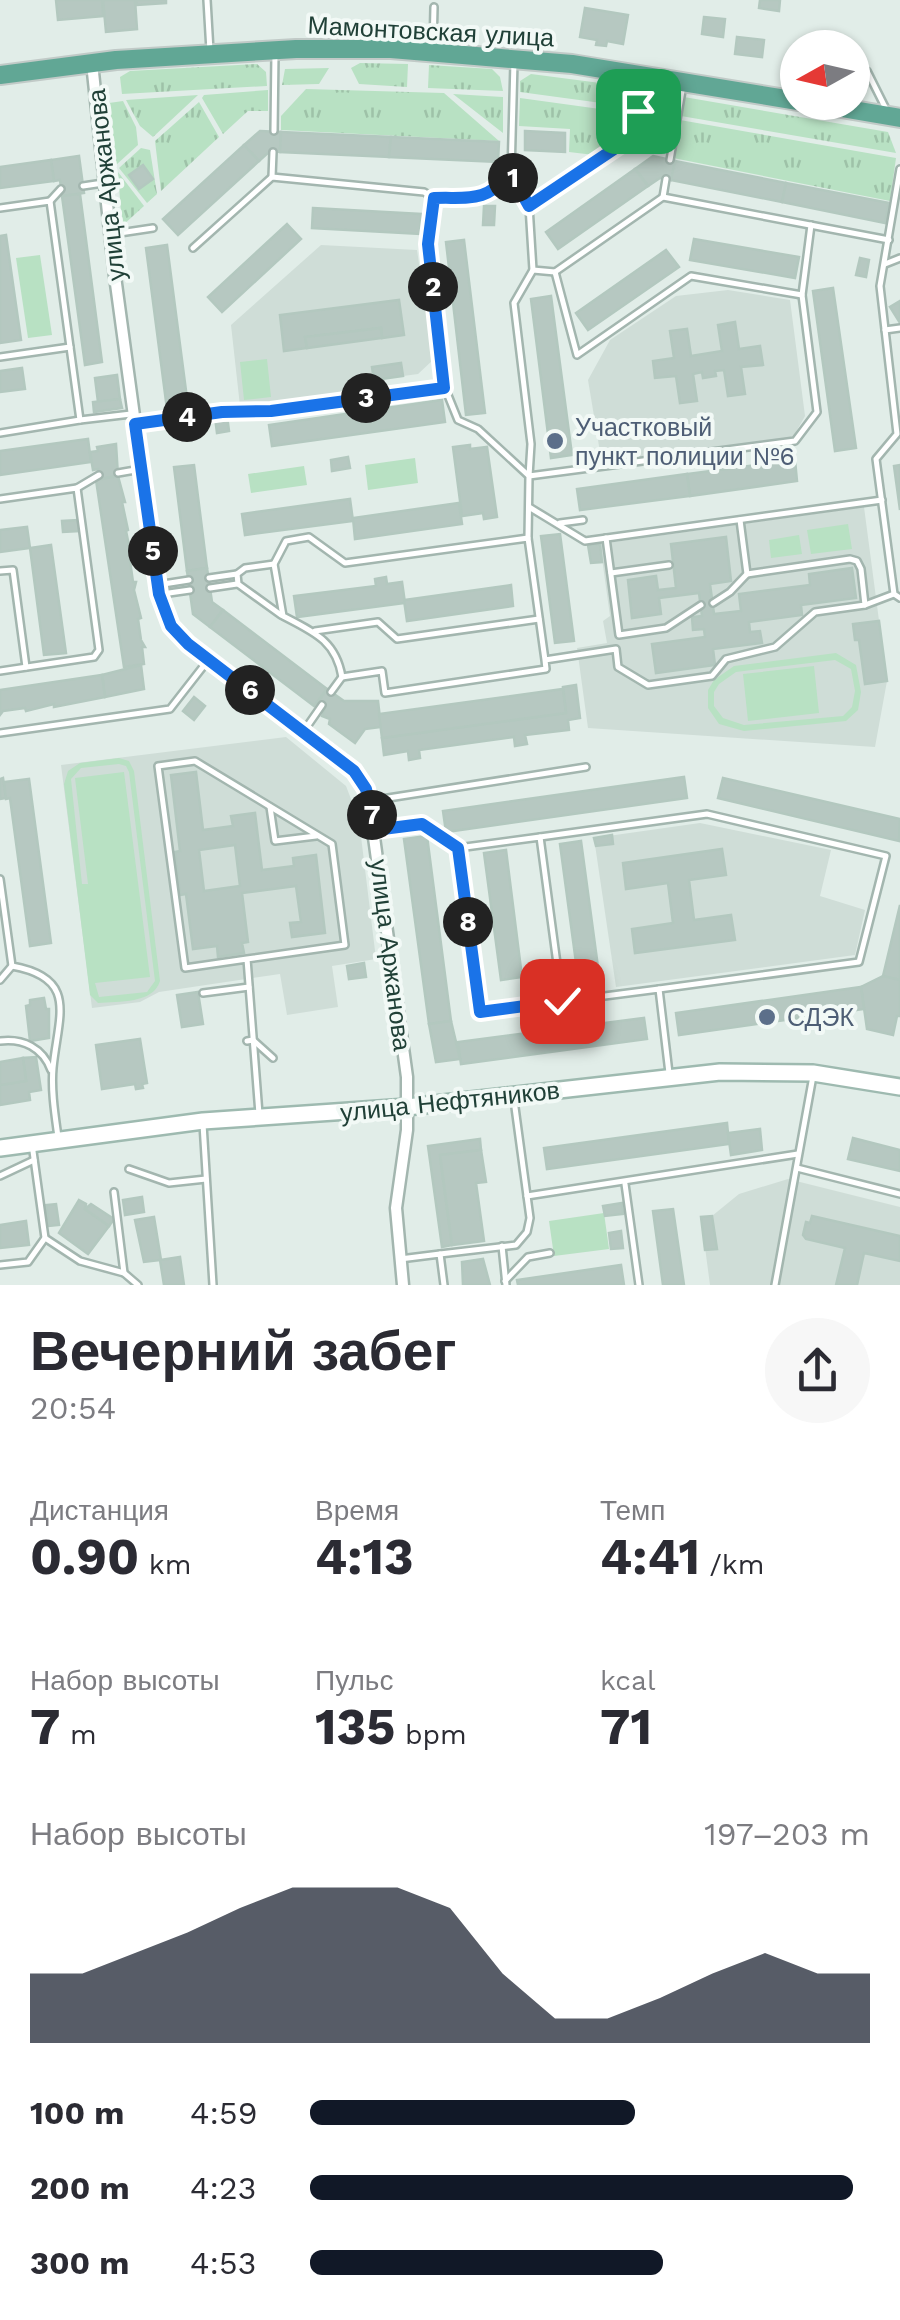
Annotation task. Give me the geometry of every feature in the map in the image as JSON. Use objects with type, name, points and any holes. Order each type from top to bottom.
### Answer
[{"type":"main road","name":"Мамонтовская улица","points":[[0,75],[92,63],[275,50],[514,57],[780,98]]},
{"type":"main road","points":[[870,113],[895,117]]},
{"type":"main road","name":"улица Нефтяников","points":[[0,1148],[33,1152],[59,1140],[202,1122],[513,1096],[719,1067],[813,1073],[900,1087]]},
{"type":"street","name":"улица Аржанова","points":[[92,63],[95,129],[106,182],[141,470],[158,589],[171,626],[209,660],[354,771],[366,789],[375,830],[406,1077],[407,1107],[396,1208],[403,1285]]},
{"type":"lane","points":[[207,0],[210,54]]},
{"type":"lane","points":[[423,55],[434,7]]},
{"type":"lane","points":[[274,132],[275,50]]},
{"type":"lane","points":[[331,692],[342,677],[382,671],[386,692],[546,669],[528,538],[532,444],[514,303],[533,270],[529,206],[511,174],[514,57]]},
{"type":"lane","points":[[529,206],[620,145],[650,76]]},
{"type":"lane","points":[[870,76],[895,117]]},
{"type":"lane","points":[[670,160],[684,82]]},
{"type":"lane","points":[[193,248],[272,177],[273,152]]},
{"type":"lane","points":[[606,538],[619,635],[618,667],[648,685],[705,677],[718,671],[726,659],[775,647],[814,612],[897,596],[876,460],[897,434],[880,286],[900,169]]},
{"type":"lane","points":[[272,177],[424,192],[434,198],[493,192],[511,174]]},
{"type":"lane","points":[[663,198],[666,179]]},
{"type":"lane","points":[[83,186],[106,182]]},
{"type":"lane","points":[[0,208],[50,202],[61,189]]},
{"type":"lane","points":[[434,198],[428,244],[444,388],[458,420],[478,429],[529,476]]},
{"type":"lane","points":[[533,270],[555,272],[663,198],[889,240]]},
{"type":"lane","points":[[50,202],[80,420]]},
{"type":"lane","points":[[529,476],[796,441],[818,412],[802,296],[811,225]]},
{"type":"lane","points":[[110,234],[153,228]]},
{"type":"lane","points":[[885,264],[900,258]]},
{"type":"lane","points":[[555,272],[577,355],[691,276],[802,296]]},
{"type":"lane","points":[[885,330],[900,328]]},
{"type":"lane","points":[[0,356],[70,347]]},
{"type":"lane","points":[[0,433],[80,420],[271,411],[444,388]]},
{"type":"lane","points":[[118,473],[141,470]]},
{"type":"lane","points":[[0,499],[78,488],[99,476]]},
{"type":"lane","points":[[0,671],[94,656],[99,650],[78,488]]},
{"type":"lane","points":[[529,506],[585,541],[882,500]]},
{"type":"lane","points":[[557,524],[583,520]]},
{"type":"lane","points":[[740,520],[747,574]]},
{"type":"lane","points":[[283,616],[274,564],[286,541],[309,537],[345,563],[528,538]]},
{"type":"lane","points":[[713,603],[747,574],[850,559],[857,561],[861,569],[865,605]]},
{"type":"lane","points":[[209,578],[274,564]]},
{"type":"lane","points":[[611,573],[668,565]]},
{"type":"lane","points":[[0,571],[12,570],[26,667]]},
{"type":"lane","points":[[237,574],[238,584]]},
{"type":"lane","points":[[158,589],[189,580]]},
{"type":"lane","points":[[210,588],[238,584],[283,616],[313,631],[338,655],[342,677]]},
{"type":"lane","points":[[158,589],[190,590]]},
{"type":"lane","points":[[619,635],[666,628],[701,605]]},
{"type":"lane","points":[[313,631],[378,622],[397,639],[539,619]]},
{"type":"lane","points":[[545,660],[616,649]]},
{"type":"lane","points":[[0,733],[170,709],[209,660]]},
{"type":"lane","points":[[304,730],[322,705]]},
{"type":"lane","points":[[195,761],[319,836],[332,844],[345,946],[185,968],[158,766],[195,761]]},
{"type":"lane","points":[[369,801],[586,767]]},
{"type":"lane","points":[[270,806],[275,841],[319,836]]},
{"type":"lane","points":[[375,830],[422,824],[458,848],[707,814],[886,856],[859,962],[480,1012],[458,848]]},
{"type":"lane","points":[[540,836],[562,1001]]},
{"type":"lane","points":[[0,879],[12,966],[0,980]]},
{"type":"lane","points":[[247,959],[250,1040],[259,1117]]},
{"type":"lane","points":[[12,966],[36,970],[50,979],[60,997],[52,1072],[59,1140]]},
{"type":"lane","points":[[203,993],[249,988]]},
{"type":"lane","points":[[659,989],[669,1076]]},
{"type":"lane","points":[[0,1041],[16,1039],[45,1054],[52,1072]]},
{"type":"lane","points":[[250,1040],[273,1058]]},
{"type":"lane","points":[[775,1285],[813,1073]]},
{"type":"lane","points":[[400,1260],[516,1244],[527,1232],[530,1218],[513,1096]]},
{"type":"lane","points":[[202,1122],[213,1285]]},
{"type":"lane","points":[[0,1176],[33,1152],[40,1180],[45,1238],[28,1262],[0,1266]]},
{"type":"lane","points":[[527,1196],[798,1154]]},
{"type":"lane","points":[[797,1168],[900,1194]]},
{"type":"lane","points":[[129,1169],[169,1183],[206,1179]]},
{"type":"lane","points":[[625,1183],[639,1285]]},
{"type":"lane","points":[[114,1192],[124,1273]]},
{"type":"lane","points":[[45,1238],[80,1261],[124,1273],[138,1285]]},
{"type":"lane","points":[[502,1246],[506,1283]]},
{"type":"lane","points":[[440,1254],[444,1285]]},
{"type":"lane","points":[[506,1283],[528,1256],[550,1254]]},
{"type":"shaded area","points":[[321,245],[417,250],[433,360],[418,374],[374,380],[375,392],[240,406],[231,325]]},
{"type":"shaded area","points":[[728,290],[790,300],[805,416],[793,437],[638,457],[634,453],[601,458],[588,380],[610,340],[676,296]]},
{"type":"shaded area","points":[[864,507],[887,681],[875,747],[588,728],[577,648],[607,643],[603,621],[610,616],[600,544]]},
{"type":"shaded area","points":[[286,737],[346,786],[359,820],[376,959],[332,966],[338,1007],[287,1015],[280,974],[159,992],[140,1002],[92,1008],[61,765]]},
{"type":"shaded area","points":[[700,823],[831,850],[820,896],[865,910],[855,955],[616,987],[594,838]]},
{"type":"shaded area","points":[[788,1179],[900,1207],[900,1285],[710,1285],[701,1217],[712,1216],[739,1194]]},
{"type":"green space","points":[[360,63],[408,64],[407,87],[359,84],[351,68]]},
{"type":"green space","points":[[257,64],[266,72],[267,86],[122,94],[120,77],[130,71]]},
{"type":"green space","points":[[429,65],[492,69],[500,77],[503,91],[428,88]]},
{"type":"green space","points":[[329,68],[319,84],[282,85],[285,69]]},
{"type":"green space","points":[[531,74],[631,87],[635,98],[631,107],[520,92],[520,81]]},
{"type":"green space","points":[[306,89],[444,93],[499,141],[281,130],[281,116]]},
{"type":"green space","points":[[268,90],[268,111],[248,111],[223,134],[202,98],[204,95]]},
{"type":"green space","points":[[666,92],[674,100],[672,114],[644,109],[649,98]]},
{"type":"green space","points":[[453,94],[503,97],[503,133]]},
{"type":"green space","points":[[198,95],[153,137],[140,126],[126,100]]},
{"type":"green space","points":[[684,97],[780,113],[780,120],[818,120],[888,132],[896,153],[681,116]]},
{"type":"green space","points":[[520,98],[629,113],[617,139],[594,155],[569,152],[570,129],[519,126]]},
{"type":"green space","points":[[123,101],[136,127],[138,145],[116,165],[109,103]]},
{"type":"green space","points":[[199,102],[219,137],[161,191],[155,141]]},
{"type":"green space","points":[[643,114],[671,119],[665,152],[629,145]]},
{"type":"green space","points":[[680,120],[896,158],[890,201],[673,158]]},
{"type":"green space","points":[[141,148],[150,150],[157,194],[147,203],[119,168]]},
{"type":"green space","points":[[118,172],[144,206],[122,226]]},
{"type":"green space","points":[[40,255],[52,335],[28,338],[16,258]]},
{"type":"green space","points":[[267,359],[271,397],[244,400],[240,362]]},
{"type":"green space","points":[[415,458],[418,483],[368,490],[365,465]]},
{"type":"green space","points":[[304,466],[307,485],[251,493],[248,474]]},
{"type":"green space","points":[[848,524],[852,549],[811,554],[807,530]]},
{"type":"green space","points":[[799,535],[802,554],[771,558],[769,540]]},
{"type":"green space","points":[[836,653],[856,665],[861,692],[858,710],[846,721],[744,731],[719,724],[708,708],[708,690],[714,680],[734,666]],"holes":[[[835,660],[851,669],[855,691],[852,707],[843,716],[744,725],[723,718],[714,706],[714,692],[719,684],[736,672]]]},
{"type":"green space","points":[[814,666],[819,713],[748,721],[743,674]]},
{"type":"green space","points":[[119,758],[129,761],[134,771],[160,981],[143,998],[98,1003],[90,995],[64,784],[68,771],[80,763]],"holes":[[[126,766],[155,981],[147,992],[99,997],[95,983],[150,977],[124,772],[75,778],[88,884],[82,884],[71,779],[81,768]]]},
{"type":"green space","points":[[604,1213],[609,1249],[554,1256],[549,1221]]},
{"type":"building","points":[[56,0],[102,0],[103,16],[58,20]]},
{"type":"building","points":[[103,0],[135,0],[137,29],[106,32]]},
{"type":"building","points":[[136,0],[166,0],[166,3],[137,5]]},
{"type":"building","points":[[760,0],[780,0],[779,11],[759,8]]},
{"type":"building","points":[[585,8],[628,15],[623,44],[607,41],[606,46],[596,45],[597,40],[580,37]]},
{"type":"building","points":[[704,17],[725,19],[723,37],[702,34]]},
{"type":"building","points":[[737,37],[764,40],[762,57],[735,54]]},
{"type":"building","points":[[260,131],[281,132],[280,152],[270,151],[259,161],[244,145]]},
{"type":"building","points":[[525,131],[565,133],[565,152],[525,150]]},
{"type":"building","points":[[281,132],[391,137],[389,157],[280,152]]},
{"type":"building","points":[[391,137],[499,142],[498,162],[389,157]]},
{"type":"building","points":[[244,145],[259,161],[178,235],[163,219]]},
{"type":"building","points":[[79,156],[84,193],[62,196],[60,180],[54,181],[51,160]]},
{"type":"building","points":[[653,156],[675,161],[671,180],[660,178],[648,186],[635,169]]},
{"type":"building","points":[[51,160],[54,181],[0,188],[0,167]]},
{"type":"building","points":[[675,161],[786,183],[782,202],[671,180]]},
{"type":"building","points":[[143,165],[153,179],[139,189],[129,175]]},
{"type":"building","points":[[635,169],[648,186],[558,249],[546,232]]},
{"type":"building","points":[[786,183],[889,203],[885,223],[782,202]]},
{"type":"building","points":[[80,194],[102,362],[85,365],[62,196]]},
{"type":"building","points":[[484,206],[495,206],[494,225],[483,225]]},
{"type":"building","points":[[313,208],[421,214],[420,234],[312,228]]},
{"type":"building","points":[[287,224],[301,239],[222,312],[208,297]]},
{"type":"building","points":[[6,235],[21,340],[0,343],[0,236]]},
{"type":"building","points":[[694,239],[799,257],[795,278],[690,260]]},
{"type":"building","points":[[464,240],[485,413],[466,415],[446,242]]},
{"type":"building","points":[[167,245],[188,406],[167,409],[146,248]]},
{"type":"building","points":[[666,250],[679,267],[588,330],[576,313]]},
{"type":"building","points":[[860,258],[869,260],[866,277],[856,275]]},
{"type":"building","points":[[833,288],[856,448],[835,451],[813,291]]},
{"type":"building","points":[[551,296],[572,455],[551,458],[531,299]]},
{"type":"building","points":[[399,300],[404,335],[382,338],[381,328],[305,337],[307,348],[284,351],[280,315]]},
{"type":"building","points":[[900,301],[900,323],[890,307]]},
{"type":"building","points":[[735,322],[739,349],[760,346],[763,365],[741,367],[745,394],[728,396],[724,370],[703,378],[702,372],[693,374],[697,401],[680,403],[676,376],[655,378],[653,361],[674,358],[670,331],[687,329],[691,356],[722,351],[718,325]]},
{"type":"building","points":[[381,328],[382,338],[307,348],[305,337]]},
{"type":"building","points":[[401,363],[403,376],[374,380],[372,367]]},
{"type":"building","points":[[22,368],[25,389],[0,392],[0,371]]},
{"type":"building","points":[[117,375],[120,399],[98,402],[95,378]]},
{"type":"building","points":[[120,399],[122,408],[94,412],[93,402]]},
{"type":"building","points":[[442,400],[445,422],[272,446],[269,425]]},
{"type":"building","points":[[227,416],[229,431],[217,433],[215,417]]},
{"type":"building","points":[[88,439],[91,462],[0,475],[0,451]]},
{"type":"building","points":[[116,444],[118,476],[99,479],[90,452]]},
{"type":"building","points":[[470,445],[470,449],[487,447],[497,517],[484,519],[483,513],[462,516],[453,447]]},
{"type":"building","points":[[348,457],[350,468],[332,471],[331,460]]},
{"type":"building","points":[[795,460],[797,481],[690,496],[687,474]]},
{"type":"building","points":[[194,465],[207,568],[187,571],[174,467]]},
{"type":"building","points":[[900,465],[900,510],[894,466]]},
{"type":"building","points":[[687,474],[690,496],[580,510],[577,489]]},
{"type":"building","points":[[118,476],[145,647],[144,664],[124,667],[96,480]]},
{"type":"building","points":[[350,499],[353,521],[245,535],[242,514]]},
{"type":"building","points":[[459,503],[462,524],[355,539],[353,518]]},
{"type":"building","points":[[78,520],[79,531],[63,532],[62,521]]},
{"type":"building","points":[[27,527],[30,548],[0,552],[0,530]]},
{"type":"building","points":[[560,534],[574,641],[555,643],[541,536]]},
{"type":"building","points":[[726,537],[731,581],[710,584],[714,614],[741,611],[739,594],[810,585],[809,574],[852,568],[856,598],[801,605],[802,615],[749,622],[750,632],[760,631],[762,643],[713,649],[715,665],[656,673],[652,644],[705,637],[704,629],[693,630],[692,617],[702,616],[699,593],[659,598],[661,614],[632,618],[628,580],[656,576],[658,590],[676,588],[671,544]]},
{"type":"building","points":[[600,544],[602,562],[591,563],[588,545]]},
{"type":"building","points":[[51,545],[66,653],[44,655],[30,548]]},
{"type":"building","points":[[207,568],[212,602],[223,610],[210,627],[193,614],[187,571]]},
{"type":"building","points":[[386,577],[387,584],[402,582],[405,603],[297,617],[294,596],[376,586],[375,579]]},
{"type":"building","points":[[511,585],[513,606],[407,621],[404,600]]},
{"type":"building","points":[[223,610],[327,689],[314,706],[210,627]]},
{"type":"building","points":[[879,621],[887,681],[865,684],[853,624]]},
{"type":"building","points":[[141,665],[144,689],[105,697],[102,675]]},
{"type":"building","points":[[102,675],[105,697],[26,711],[3,711],[0,715],[0,690]]},
{"type":"building","points":[[576,685],[580,718],[568,720],[569,730],[525,735],[527,744],[515,746],[514,737],[419,750],[420,758],[409,760],[408,751],[384,755],[382,738],[566,713],[563,687]]},
{"type":"building","points":[[327,689],[344,701],[378,701],[381,727],[365,729],[355,743],[322,716],[325,707],[318,702]]},
{"type":"building","points":[[563,689],[566,713],[382,738],[379,714]]},
{"type":"building","points":[[194,697],[205,706],[194,720],[183,711]]},
{"type":"building","points":[[196,772],[203,830],[233,826],[231,816],[255,813],[262,870],[294,866],[293,858],[316,855],[325,933],[292,937],[290,923],[301,922],[296,886],[242,893],[248,942],[242,943],[244,953],[218,957],[217,946],[193,949],[186,894],[180,895],[175,852],[180,851],[171,775]],"holes":[[[235,845],[240,886],[204,891],[199,850]]]},
{"type":"building","points":[[684,777],[687,798],[446,832],[443,811]]},
{"type":"building","points":[[3,778],[6,798],[0,799],[0,779]]},
{"type":"building","points":[[723,778],[900,819],[899,841],[718,798]]},
{"type":"building","points":[[29,779],[51,943],[30,946],[10,798],[6,799],[4,782]]},
{"type":"building","points":[[612,835],[613,844],[596,846],[594,838]]},
{"type":"building","points":[[427,836],[451,1021],[429,1024],[404,839]]},
{"type":"building","points":[[581,841],[598,967],[577,970],[560,844]]},
{"type":"building","points":[[722,849],[726,875],[689,880],[694,920],[731,915],[735,940],[635,953],[632,929],[673,923],[668,883],[626,889],[623,863]]},
{"type":"building","points":[[506,850],[522,977],[501,980],[484,853]]},
{"type":"building","points":[[900,905],[900,980],[883,976]]},
{"type":"building","points":[[364,963],[366,977],[349,979],[347,966]]},
{"type":"building","points":[[883,976],[900,980],[900,1016],[893,1035],[867,1029],[861,987]]},
{"type":"building","points":[[552,983],[553,994],[535,996],[534,986]]},
{"type":"building","points":[[861,987],[864,1009],[679,1035],[676,1013]]},
{"type":"building","points":[[198,992],[203,1024],[182,1027],[177,995]]},
{"type":"building","points":[[44,998],[49,1009],[49,1038],[30,1041],[26,1006],[30,1000]]},
{"type":"building","points":[[644,1018],[647,1039],[461,1064],[458,1042]]},
{"type":"building","points":[[451,1021],[460,1059],[436,1062],[429,1024]]},
{"type":"building","points":[[140,1039],[147,1083],[136,1089],[135,1084],[102,1089],[96,1045]]},
{"type":"building","points":[[36,1057],[41,1090],[29,1092],[30,1100],[0,1105],[0,1085],[26,1081],[23,1058]]},
{"type":"building","points":[[23,1058],[26,1081],[0,1085],[0,1062]]},
{"type":"building","points":[[727,1123],[729,1144],[547,1169],[544,1148]]},
{"type":"building","points":[[760,1129],[762,1150],[731,1155],[728,1133]]},
{"type":"building","points":[[853,1138],[900,1150],[900,1171],[848,1159]]},
{"type":"building","points":[[480,1139],[481,1150],[440,1155],[452,1245],[442,1247],[428,1146]]},
{"type":"building","points":[[481,1150],[486,1182],[476,1183],[484,1241],[452,1245],[440,1155]]},
{"type":"building","points":[[142,1197],[144,1212],[125,1215],[123,1200]]},
{"type":"building","points":[[79,1200],[109,1226],[88,1254],[59,1233]]},
{"type":"building","points":[[622,1203],[623,1214],[605,1216],[603,1206]]},
{"type":"building","points":[[56,1204],[59,1225],[49,1226],[46,1205]]},
{"type":"building","points":[[91,1204],[114,1219],[109,1226],[85,1209]]},
{"type":"building","points":[[673,1209],[684,1285],[663,1285],[653,1211]]},
{"type":"building","points":[[712,1216],[717,1249],[705,1250],[701,1217]]},
{"type":"building","points":[[812,1216],[900,1236],[900,1261],[864,1253],[857,1285],[836,1285],[845,1248],[806,1239],[806,1222],[810,1223]]},
{"type":"building","points":[[154,1217],[161,1260],[144,1262],[135,1220]]},
{"type":"building","points":[[26,1221],[29,1245],[0,1248],[0,1225]]},
{"type":"building","points":[[621,1231],[623,1248],[611,1249],[609,1233]]},
{"type":"building","points":[[180,1257],[184,1285],[164,1285],[160,1260]]},
{"type":"building","points":[[483,1259],[490,1285],[463,1285],[462,1262]]},
{"type":"building","points":[[621,1265],[624,1285],[518,1285],[517,1280]]},
{"type":"place","name":"Участковый пункт полиции №6","points":[[555,441]]},
{"type":"place","name":"СДЭК","points":[[767,1017]]},
{"type":"route","points":[[562,1001],[480,1012],[458,848],[422,824],[375,830],[366,789],[354,771],[188,644],[171,626],[157,584],[135,424],[444,388],[428,244],[434,198],[493,192],[511,174],[529,206],[620,145],[638,111]]}]
